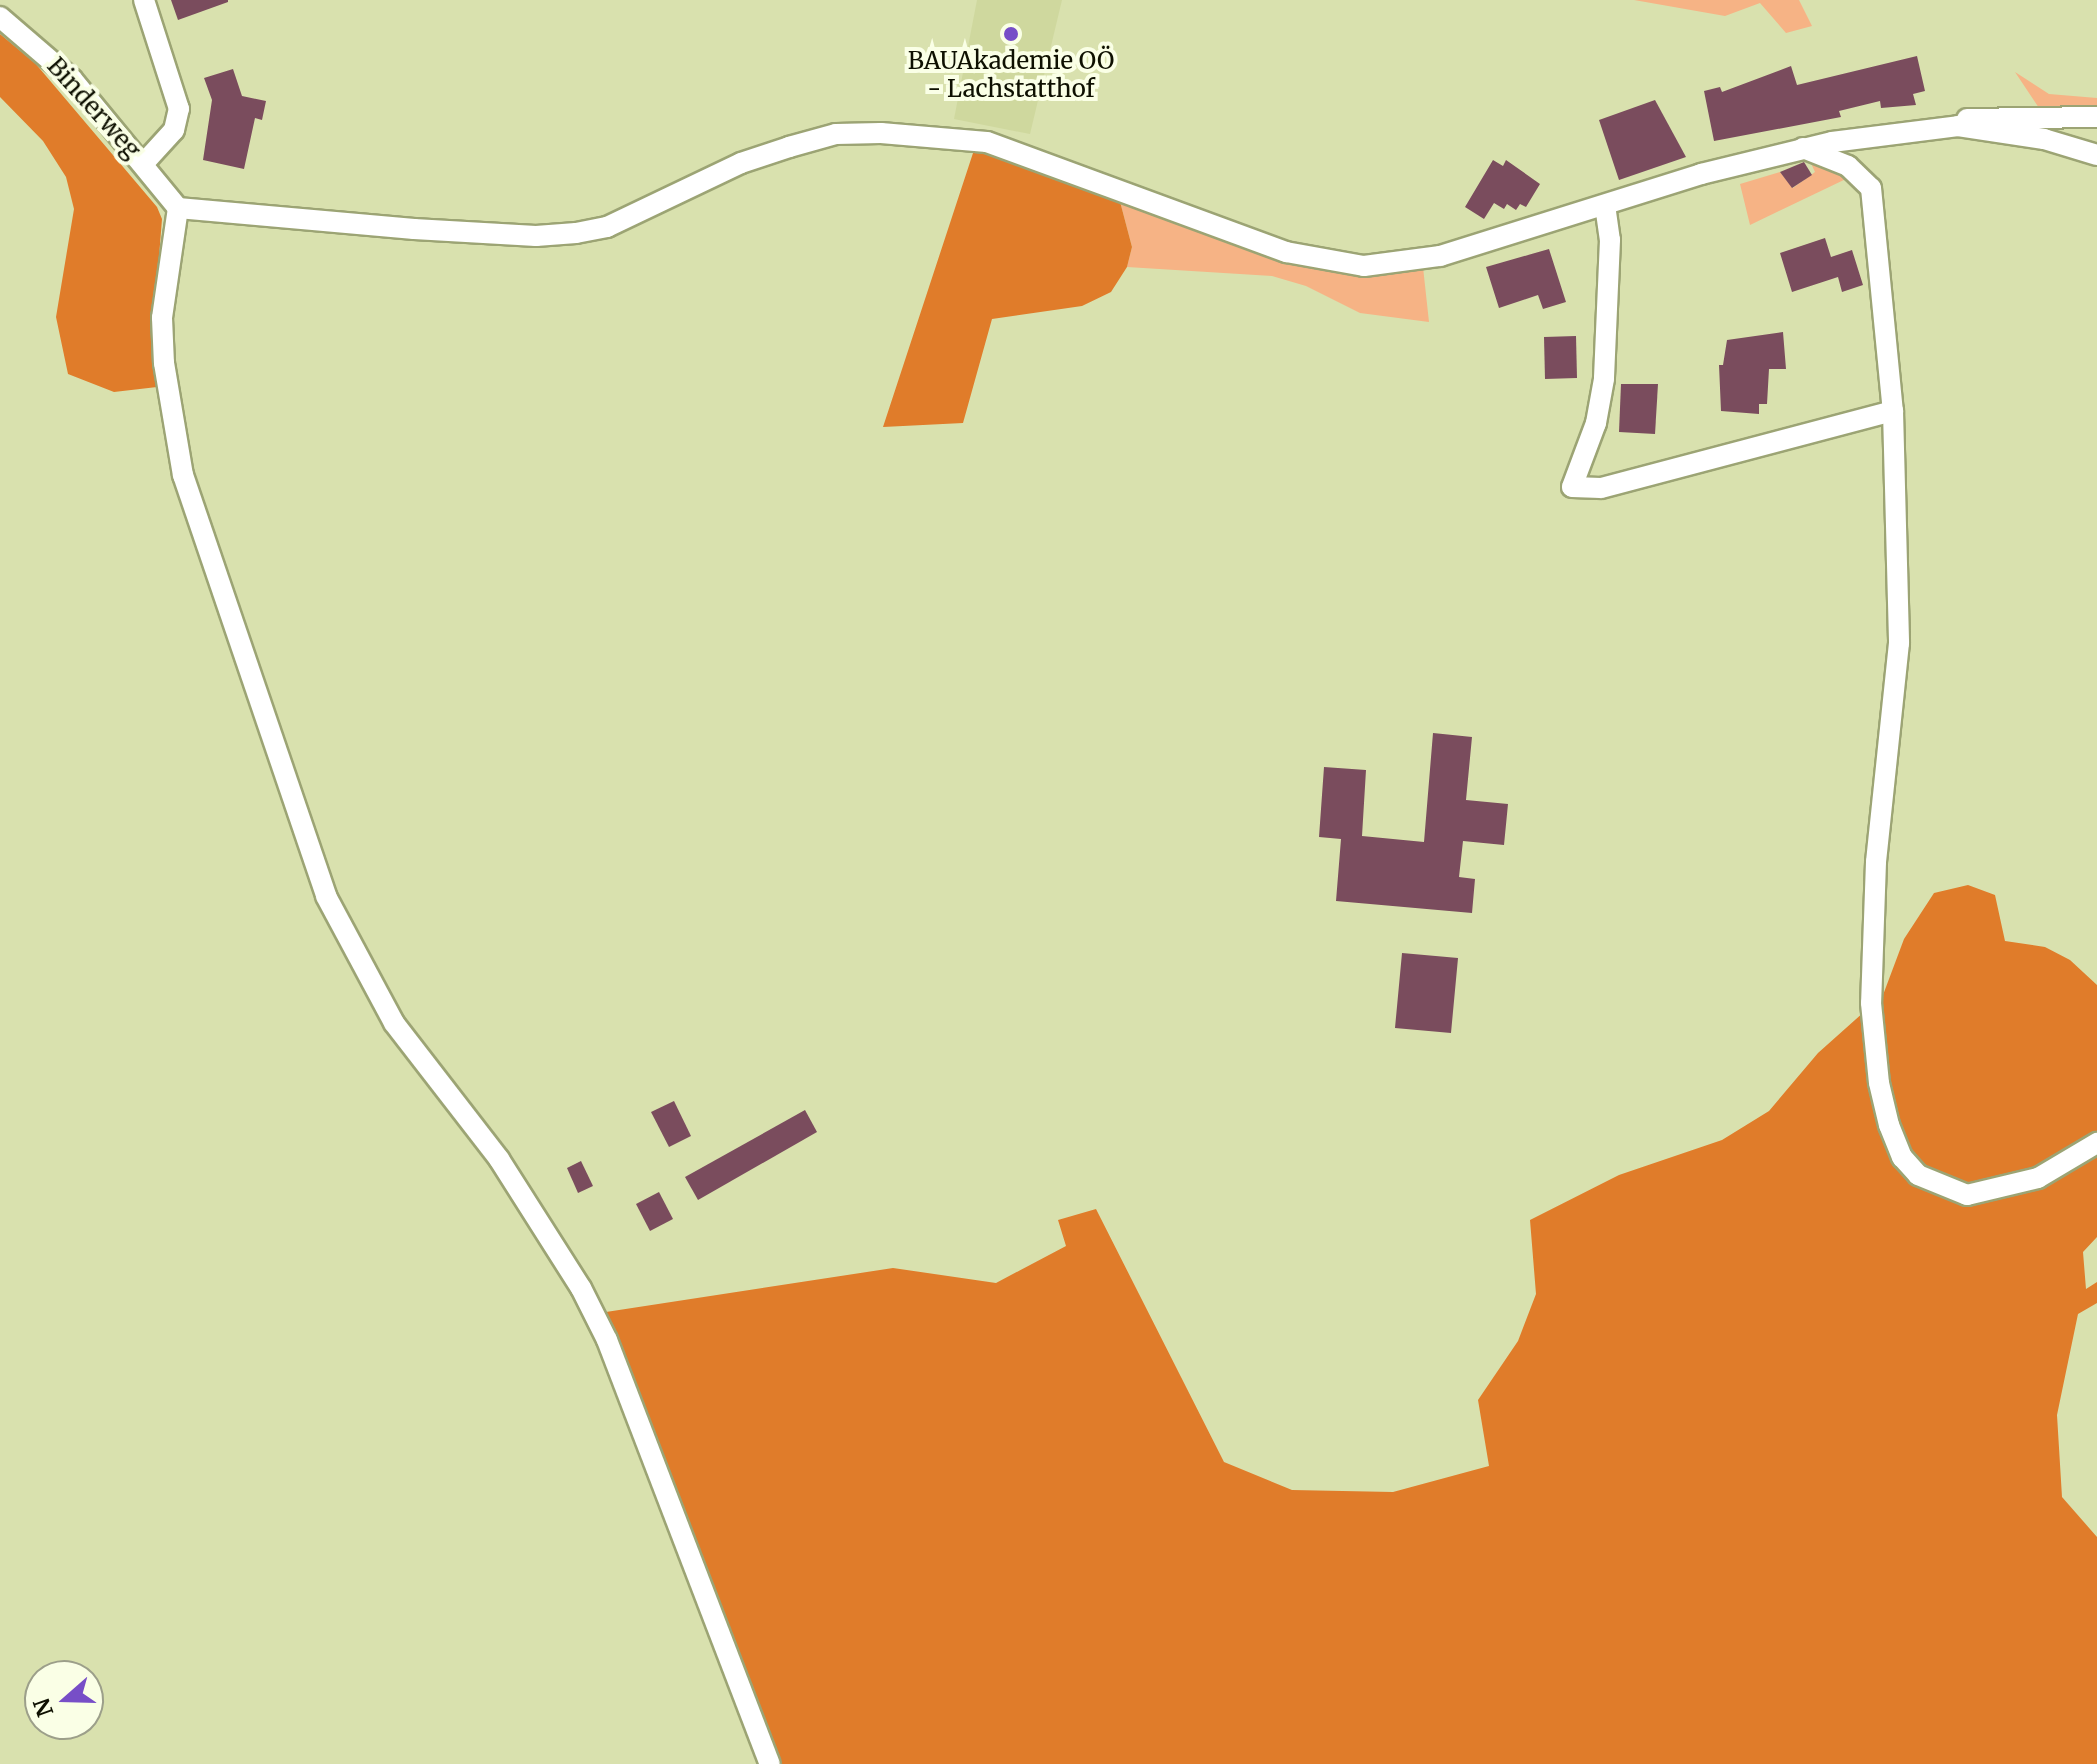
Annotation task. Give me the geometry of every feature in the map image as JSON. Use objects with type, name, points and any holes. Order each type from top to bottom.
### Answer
[{"type":"street","points":[[143,164],[174,130],[179,109],[144,0]]},
{"type":"street","name":"Binderweg","points":[[0,17],[72,79],[178,208]]},
{"type":"street","points":[[1958,126],[1979,116],[2097,117]]},
{"type":"street","points":[[770,1764],[607,1340],[581,1288],[499,1159],[394,1023],[326,896],[183,475],[167,389],[162,318],[178,208],[414,229],[536,236],[576,233],[607,227],[741,163],[789,147],[836,134],[881,133],[987,142],[1258,243],[1364,266],[1416,263],[1802,148],[1958,126],[2044,139],[2097,155]]},
{"type":"street","points":[[1802,148],[1848,166],[1871,188],[1893,411],[1899,643],[1876,862],[1871,1003],[1879,1083],[1889,1125],[1902,1157],[1918,1175],[1967,1195],[2038,1178],[2097,1143]]},
{"type":"street","points":[[1605,205],[1610,240],[1604,379],[1596,423],[1572,487],[1601,488],[1893,411]]},
{"type":"shaded area","name":"BAUAkademie OÖ - Lachstatthof","points":[[977,0],[1062,0],[1030,134],[954,119]]},
{"type":"shaded area","points":[[1634,0],[1799,0],[1812,26],[1786,33],[1760,3],[1725,16]]},
{"type":"shaded area","points":[[0,34],[35,63],[157,207],[162,219],[153,333],[157,387],[114,392],[68,374],[56,317],[74,209],[66,177],[43,141],[0,97]]},
{"type":"shaded area","points":[[2015,72],[2049,94],[2097,98],[2097,109],[2039,108]]},
{"type":"shaded area","points":[[974,150],[1118,194],[1132,247],[1127,267],[1111,292],[1082,306],[992,319],[963,423],[883,427]]},
{"type":"shaded area","points":[[1809,159],[1830,163],[1848,178],[1750,225],[1740,184],[1780,172],[1793,188],[1815,172]]},
{"type":"shaded area","points":[[1118,194],[1314,269],[1367,276],[1423,267],[1429,322],[1360,313],[1306,286],[1272,276],[1127,267],[1132,247]]},
{"type":"shaded area","points":[[1968,885],[1995,895],[2005,941],[2045,947],[2070,960],[2097,985],[2097,1237],[2083,1252],[2086,1289],[2097,1282],[2097,1303],[2078,1314],[2057,1415],[2062,1497],[2097,1537],[2097,1764],[781,1764],[606,1312],[893,1268],[996,1283],[1066,1246],[1058,1220],[1096,1209],[1224,1462],[1292,1490],[1393,1492],[1489,1466],[1478,1400],[1518,1341],[1536,1294],[1530,1220],[1619,1175],[1722,1140],[1769,1111],[1818,1053],[1883,995],[1904,939],[1934,893]]},
{"type":"building","points":[[171,0],[228,0],[228,2],[178,20]]},
{"type":"building","points":[[1917,56],[1925,91],[1913,94],[1916,105],[1881,108],[1880,101],[1839,111],[1841,117],[1714,141],[1704,91],[1720,87],[1722,92],[1791,66],[1797,85]]},
{"type":"building","points":[[233,69],[242,96],[266,101],[262,120],[255,118],[244,169],[203,160],[212,100],[204,78]]},
{"type":"building","points":[[1655,100],[1686,157],[1619,180],[1599,120]]},
{"type":"building","points":[[1493,160],[1503,166],[1506,160],[1540,184],[1526,207],[1520,204],[1516,210],[1507,204],[1504,209],[1494,203],[1484,219],[1465,207]]},
{"type":"building","points":[[1804,162],[1812,175],[1792,188],[1780,172]]},
{"type":"building","points":[[1825,238],[1831,257],[1852,250],[1863,285],[1842,292],[1838,277],[1792,292],[1780,253]]},
{"type":"building","points":[[1549,249],[1566,302],[1543,309],[1538,295],[1499,308],[1486,267]]},
{"type":"building","points":[[1783,332],[1786,369],[1769,369],[1767,404],[1759,404],[1759,414],[1721,411],[1719,365],[1723,365],[1727,340]]},
{"type":"building","points":[[1576,336],[1577,378],[1545,379],[1544,337]]},
{"type":"building","points":[[1621,384],[1658,384],[1655,434],[1619,432]]},
{"type":"building","points":[[1433,733],[1472,737],[1466,800],[1508,804],[1504,845],[1463,841],[1459,877],[1475,879],[1472,913],[1336,901],[1341,839],[1319,837],[1324,767],[1366,770],[1362,836],[1424,842]]},
{"type":"building","points":[[1402,953],[1458,958],[1451,1033],[1395,1028]]},
{"type":"building","points":[[674,1101],[691,1136],[669,1147],[651,1112]]},
{"type":"building","points":[[805,1110],[817,1132],[698,1200],[685,1177]]},
{"type":"building","points":[[581,1161],[593,1186],[578,1193],[567,1168]]},
{"type":"building","points":[[659,1192],[673,1219],[650,1231],[636,1204]]},
{"type":"place","name":"BAUAkademie OÖ - Lachstatthof","points":[[1011,34]]}]
